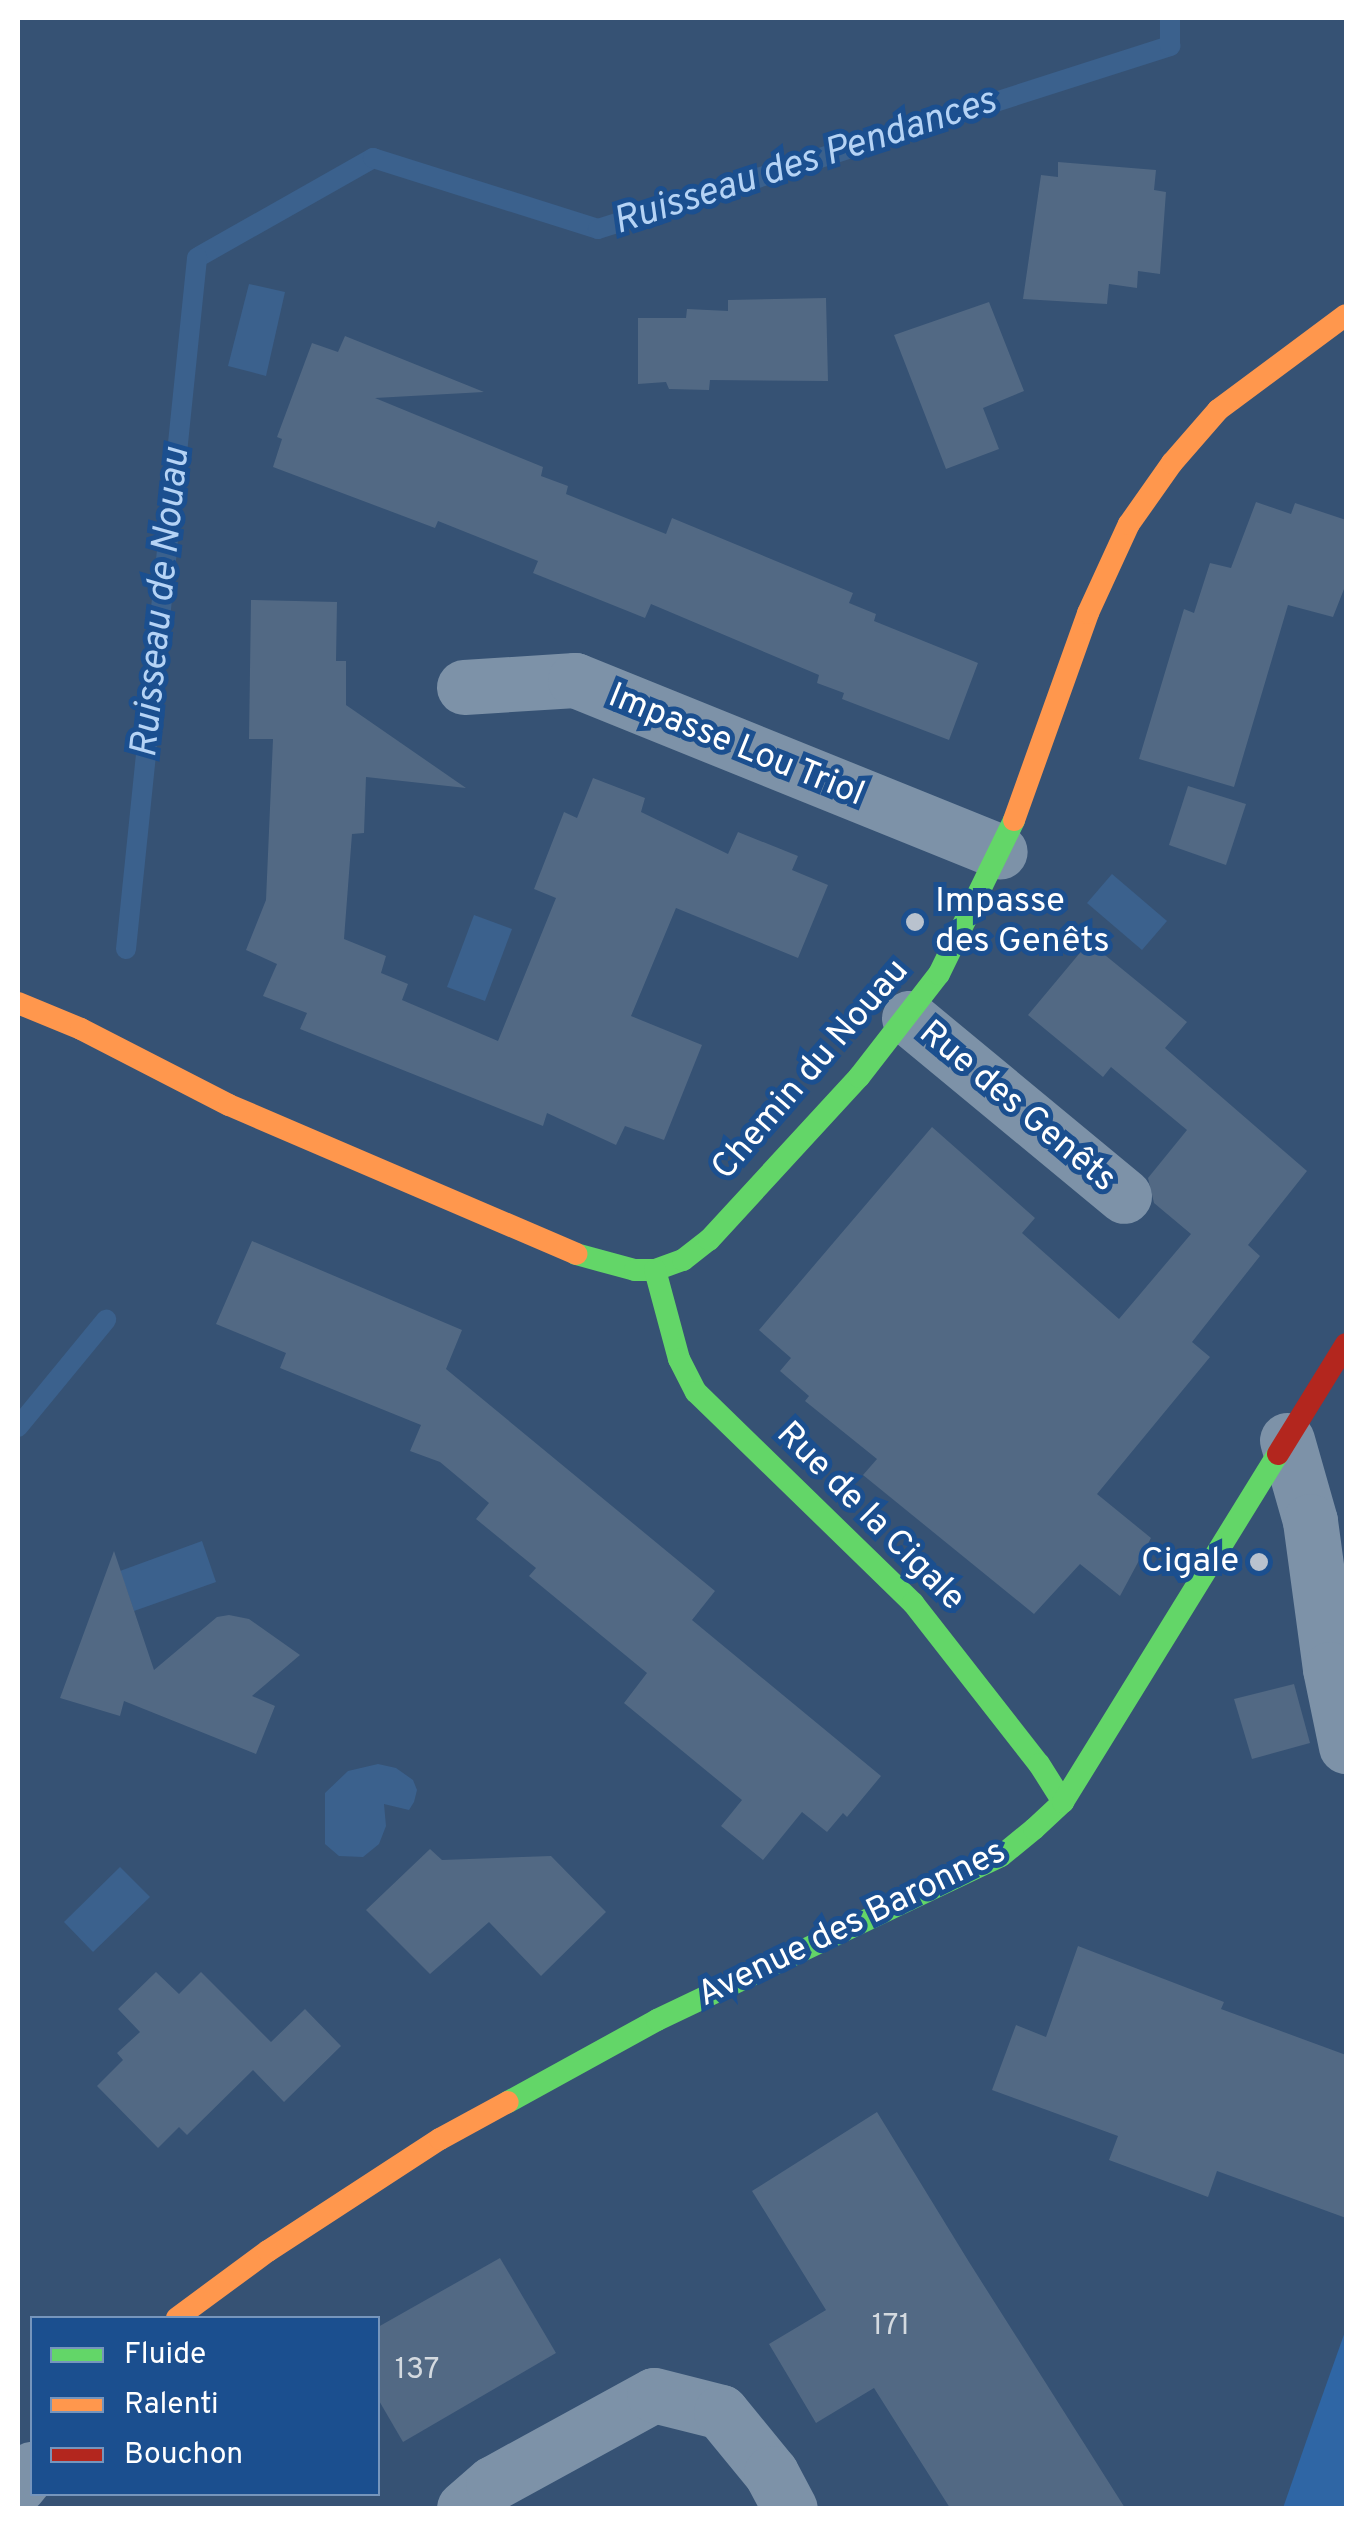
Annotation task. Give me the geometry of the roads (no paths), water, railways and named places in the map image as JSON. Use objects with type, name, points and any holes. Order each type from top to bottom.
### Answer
[{"type":"street","name":"Chemin du Nouau","points":[[655,1270],[682,1260],[709,1240],[909,1018],[966,926],[1000,852],[1048,740],[1106,566],[1129,524],[1172,463],[1218,410],[1346,315]]},
{"type":"street","name":"Impasse Lou Triol","points":[[464,686],[575,680],[1000,852]]},
{"type":"street","points":[[18,1003],[81,1029],[228,1106],[580,1256],[616,1268],[655,1270]]},
{"type":"street","name":"Rue des Genêts","points":[[909,1018],[1124,1196]]},
{"type":"street","name":"Rue de la Cigale","points":[[655,1270],[675,1346],[696,1392],[913,1603],[1039,1764],[1063,1802]]},
{"type":"street","name":"Avenue des Baronnes","points":[[179,2316],[268,2251],[440,2139],[657,2020],[1001,1856],[1063,1802],[1346,1344]]},
{"type":"street","points":[[1287,1440],[1310,1521],[1330,1669],[1346,1746]]},
{"type":"street","points":[[464,2508],[493,2483],[654,2395],[721,2412],[772,2473],[790,2508]]},
{"type":"waterway","name":"Ruisseau des Pendances","points":[[200,256],[373,158],[598,229],[1170,46],[1170,18]]},
{"type":"waterway","name":"Ruisseau de Nouau","points":[[126,949],[197,258]]},
{"type":"waterway","name":"Ruisseau de Nouau","points":[[18,1427],[106,1320]]},
{"type":"place","name":"Impasse des Genêts","points":[[915,922]]},
{"type":"place","name":"Cigale","points":[[1259,1562]]}]
